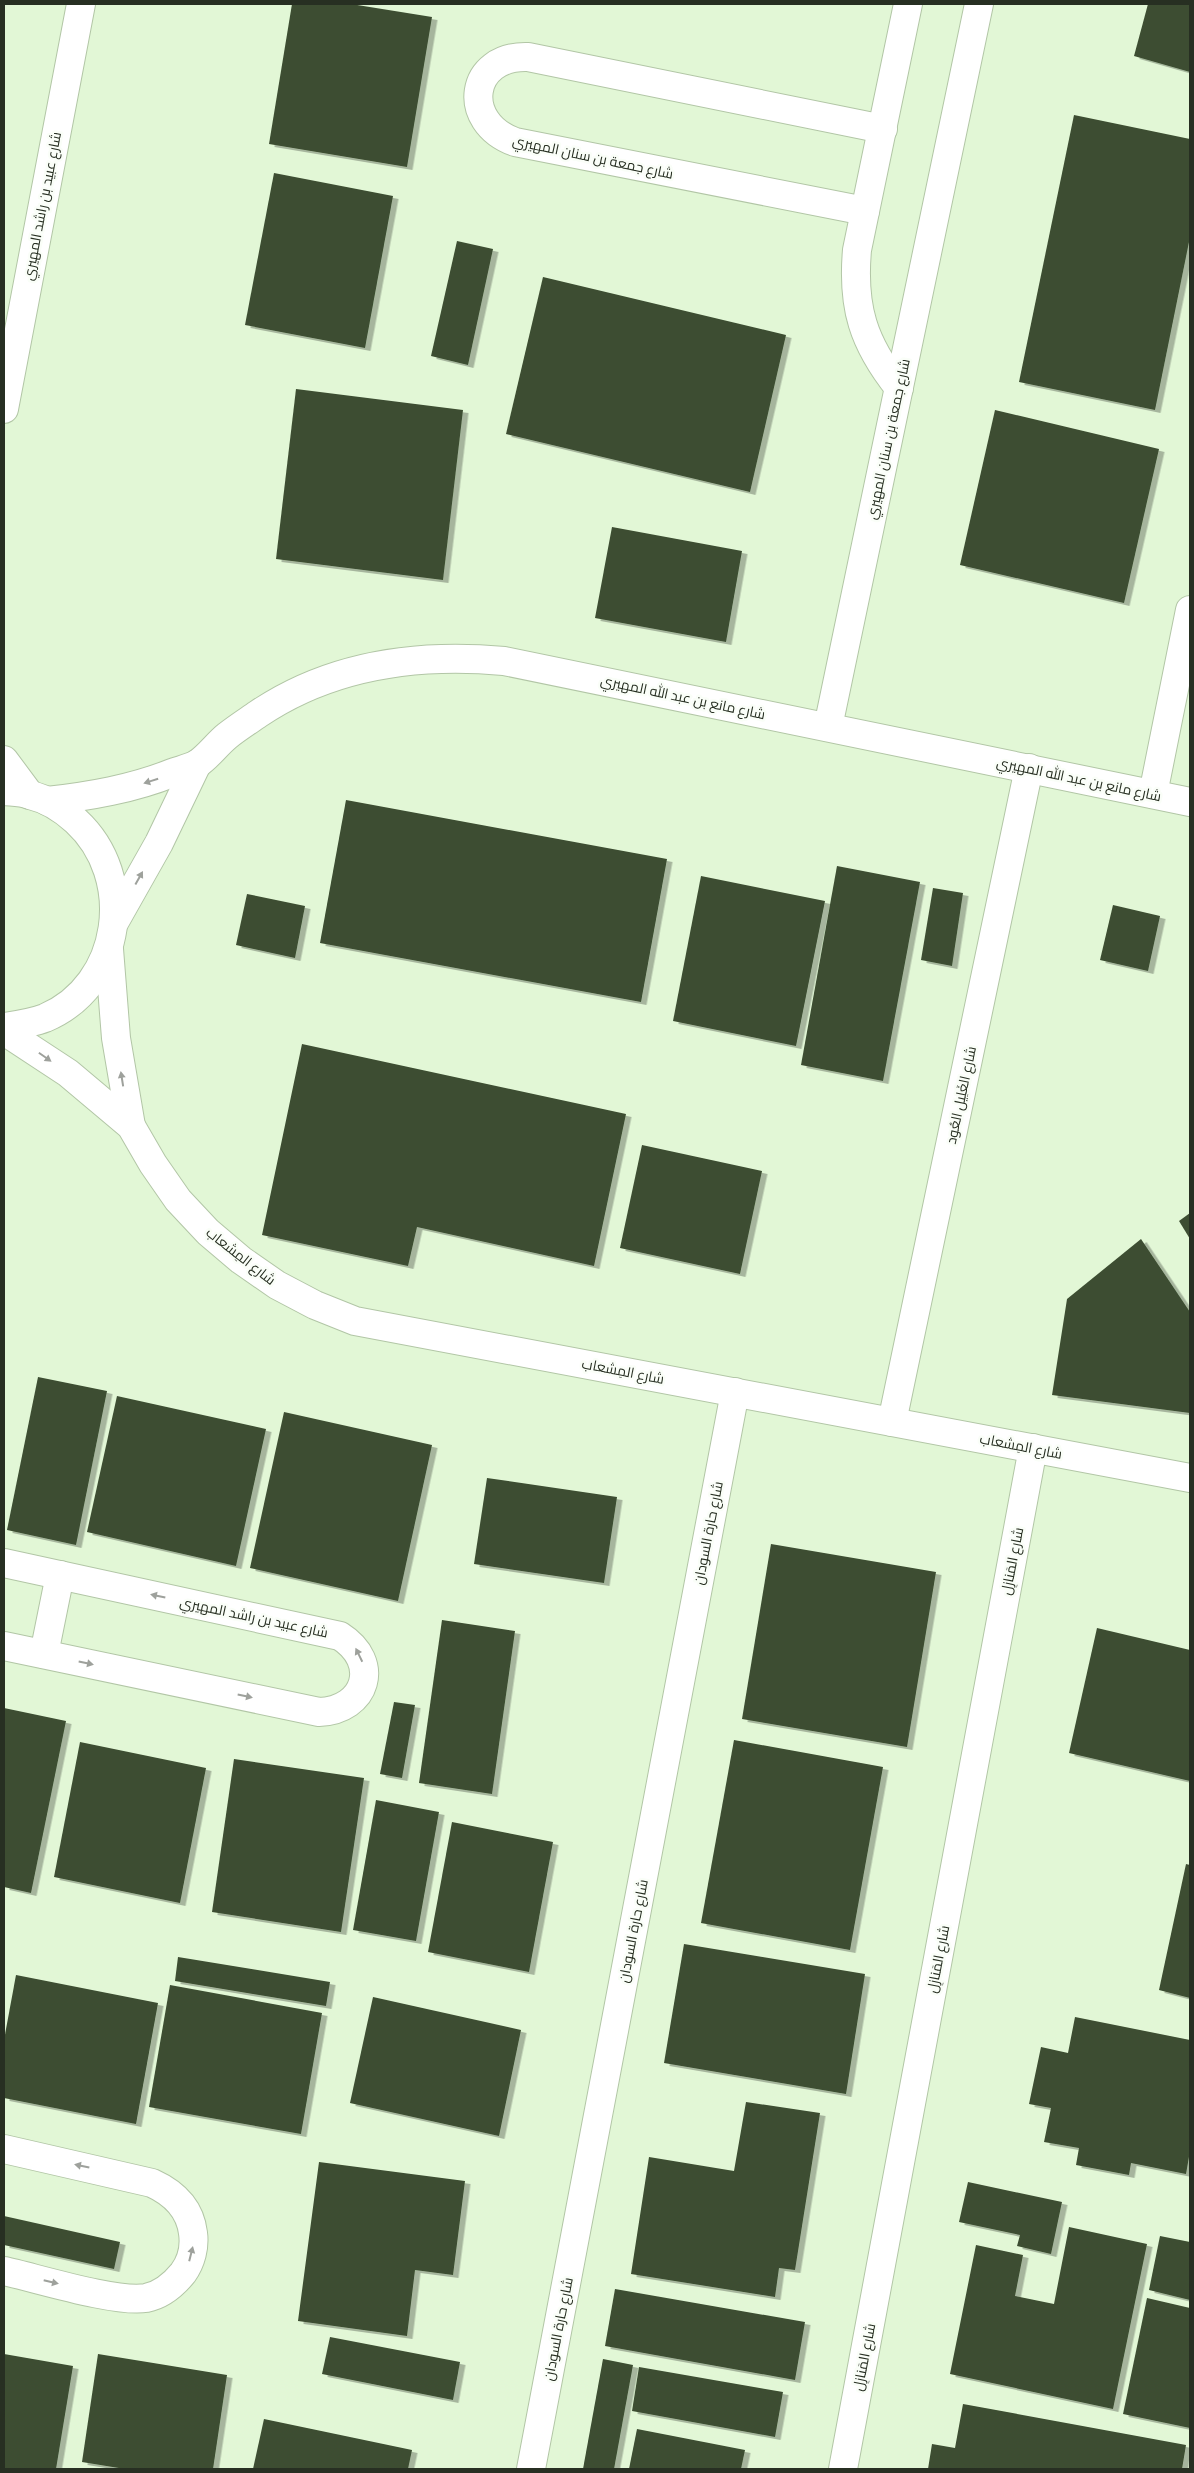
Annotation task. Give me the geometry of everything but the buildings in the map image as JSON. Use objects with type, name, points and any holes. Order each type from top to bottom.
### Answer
[{"type":"street","name":"شارع عبيد بن راشد المهيري","points":[[4,409],[81,4]]},
{"type":"street","points":[[899,388],[870,347],[861,324],[856,300],[857,250],[908,4]]},
{"type":"street","name":"شارع جمعة بن سنان المهيري","points":[[828,727],[979,4]]},
{"type":"street","name":"شارع جمعة بن سنان المهيري","points":[[865,211],[515,142],[501,137],[489,128],[481,115],[478,100],[480,85],[488,72],[499,62],[513,56],[528,57],[883,129]]},
{"type":"street","points":[[1153,794],[1190,610]]},
{"type":"street","name":"شارع مانع بن عبد الله المهيري","points":[[115,921],[158,844],[197,764],[234,731],[260,713],[296,693],[342,674],[375,665],[418,658],[461,657],[504,661],[1190,802]]},
{"type":"street","points":[[4,760],[27,796],[68,813],[80,824],[100,850],[110,872],[115,921],[109,948],[99,970],[85,990],[45,1018],[22,1025],[4,1027]]},
{"type":"street","name":"شارع مانع بن عبد الله المهيري","points":[[27,796],[124,789],[197,764]]},
{"type":"street","name":"شارع الغَلِيل العُود","points":[[892,1422],[1029,768]]},
{"type":"street","name":"شارع المِشعاب","points":[[109,948],[116,1038],[131,1126]]},
{"type":"street","name":"شارع المِشعاب","points":[[4,1031],[68,1073],[131,1126],[153,1164],[178,1200],[208,1232],[241,1260],[276,1285],[315,1305],[355,1321],[1190,1478]]},
{"type":"street","name":"شارع حارة السودان","points":[[532,2469],[735,1392]]},
{"type":"street","name":"شارع المَنازِل","points":[[843,2469],[1033,1448]]},
{"type":"street","name":"شارع عبيد بن راشد المهيري","points":[[4,1563],[340,1636],[352,1644],[361,1655],[364,1669],[363,1684],[358,1696],[347,1706],[334,1712],[319,1712],[4,1646]]},
{"type":"street","points":[[44,1654],[60,1575]]},
{"type":"street","points":[[4,2149],[152,2183],[168,2190],[180,2202],[189,2217],[194,2234],[193,2251],[187,2267],[177,2281],[162,2291],[146,2298],[110,2295],[4,2271]]}]
